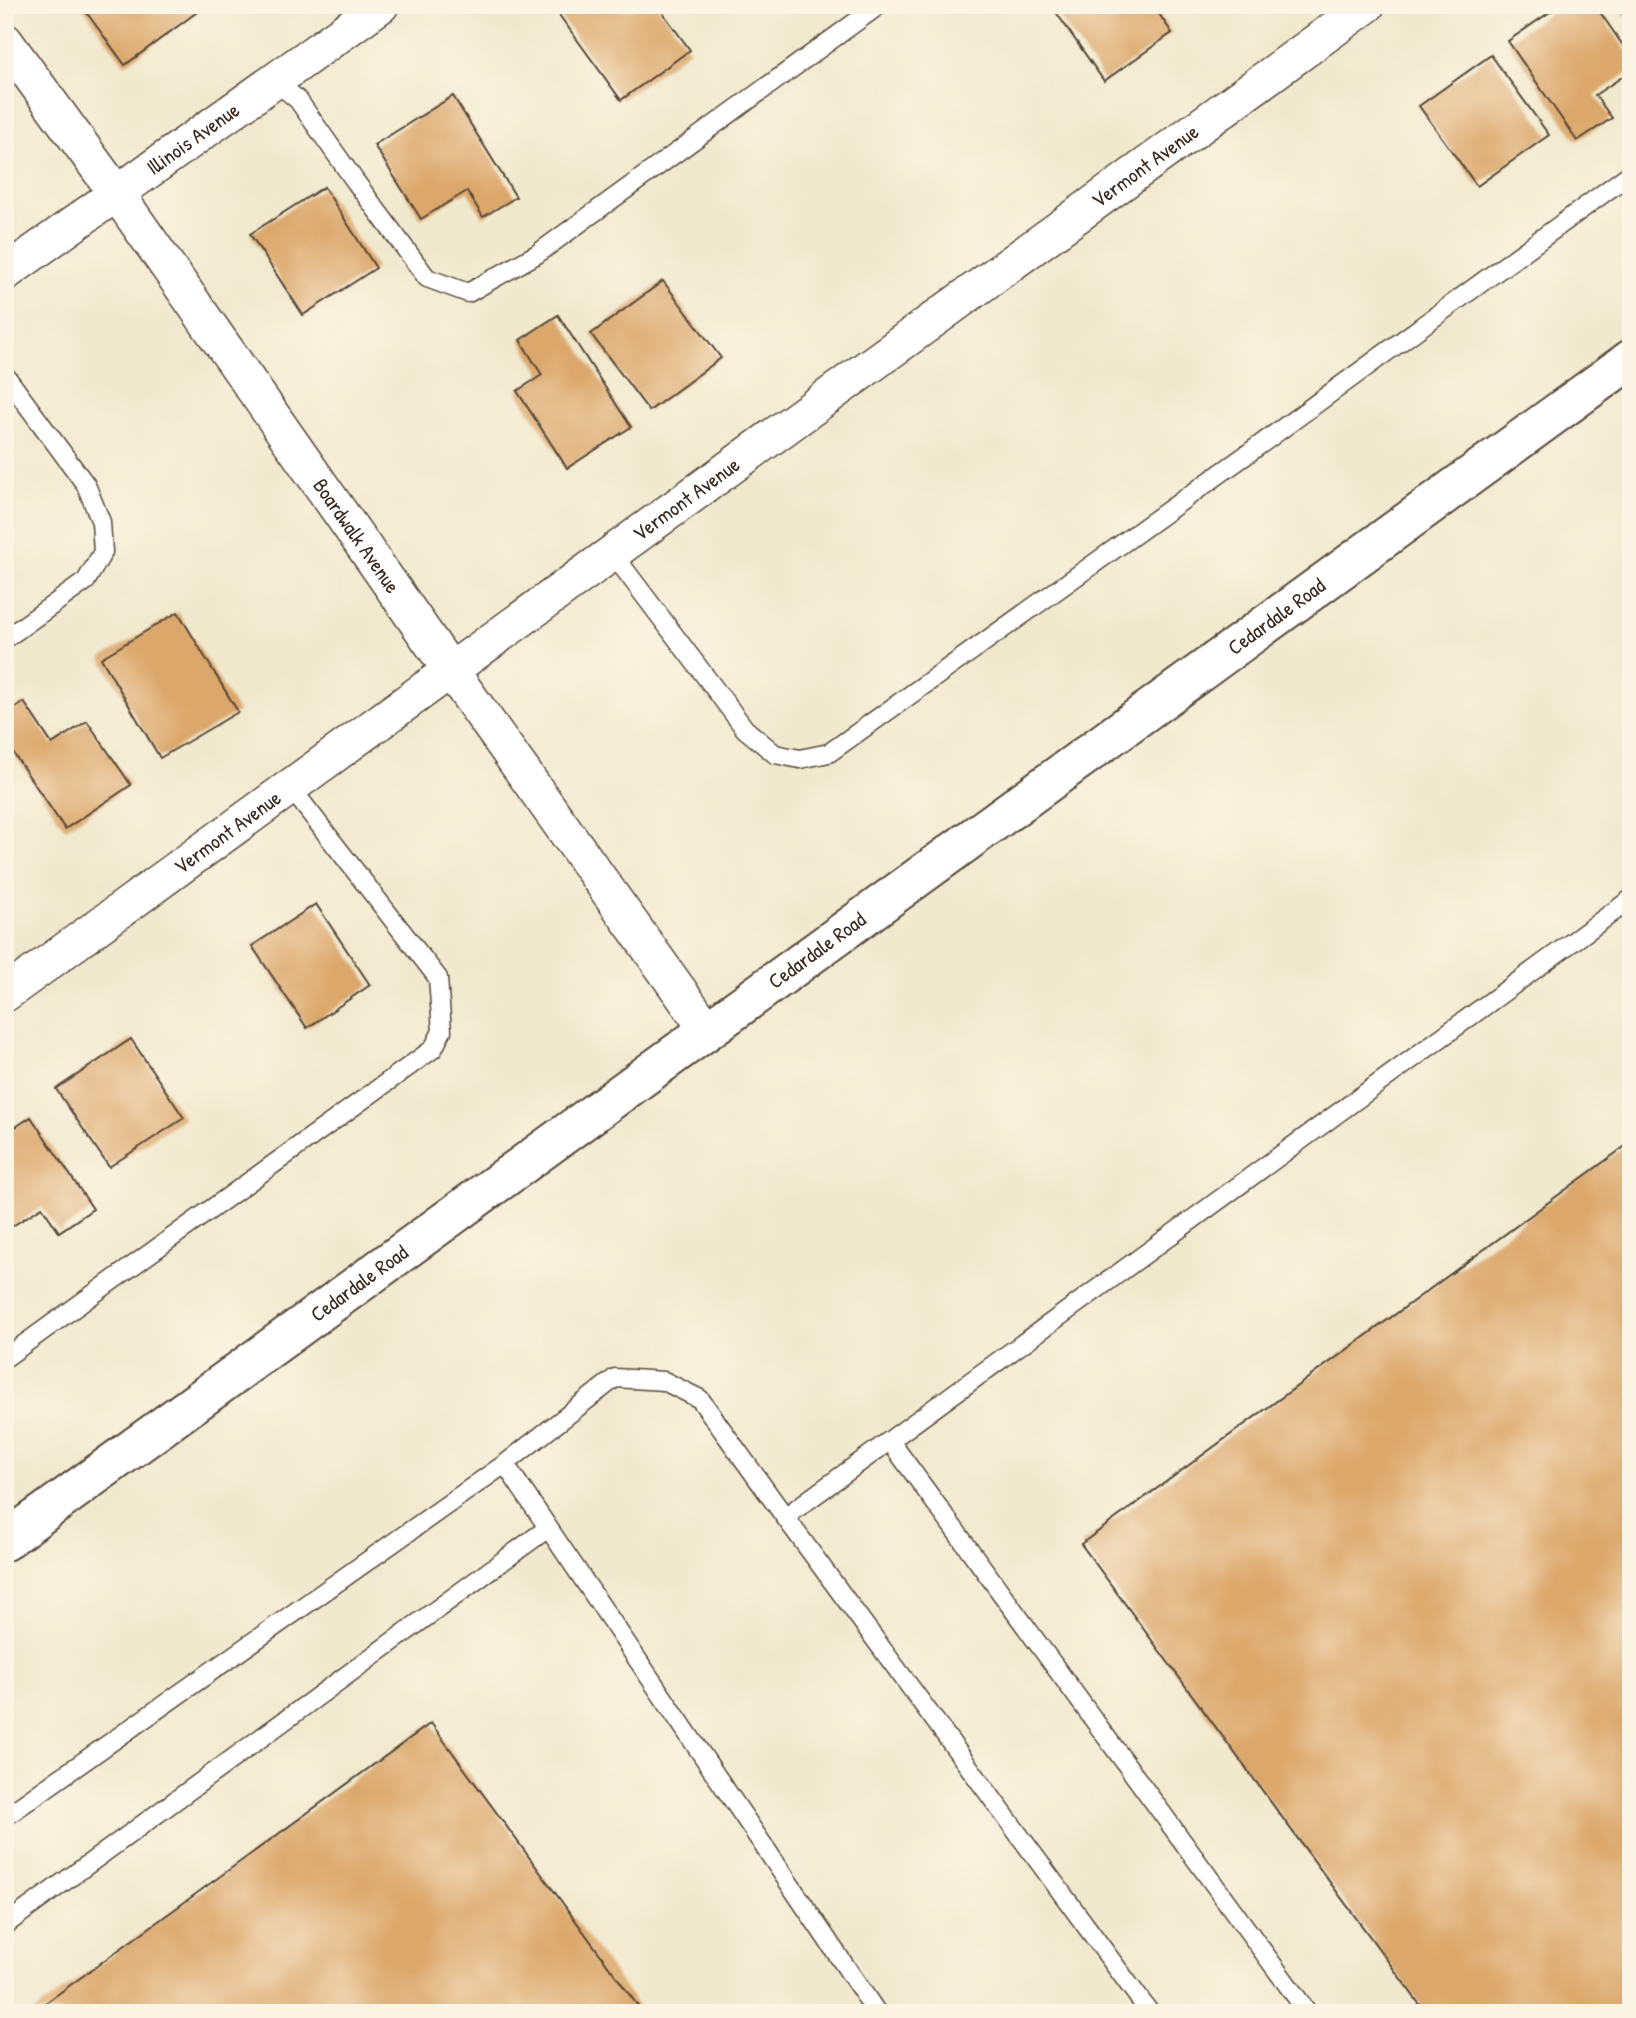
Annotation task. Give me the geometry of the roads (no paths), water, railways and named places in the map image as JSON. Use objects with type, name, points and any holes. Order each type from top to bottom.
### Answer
[{"type":"street","name":"Illinois Avenue","points":[[5,273],[381,5]]},
{"type":"street","name":"Vermont Avenue","points":[[5,994],[1367,5]]},
{"type":"street","name":"Boardwalk Avenue","points":[[5,41],[117,194],[451,671],[708,1031]]},
{"type":"street","name":"Cedardale Road","points":[[5,1541],[1631,359]]},
{"type":"lane","points":[[275,80],[298,100],[427,278],[468,293],[537,254],[879,5]]},
{"type":"lane","points":[[613,554],[745,729],[775,754],[800,759],[829,753],[1246,455],[1631,173]]},
{"type":"lane","points":[[5,375],[86,485],[101,522],[103,552],[86,581],[5,639]]},
{"type":"lane","points":[[5,1358],[433,1049],[442,1031],[438,978],[290,788]]},
{"type":"lane","points":[[785,1517],[1631,899]]},
{"type":"lane","points":[[5,1817],[509,1461],[615,1378],[664,1381],[700,1399],[1150,2013]]},
{"type":"lane","points":[[890,1441],[1308,2013]]},
{"type":"lane","points":[[509,1461],[506,1464],[548,1528],[877,2013]]},
{"type":"lane","points":[[5,1925],[548,1528]]}]
